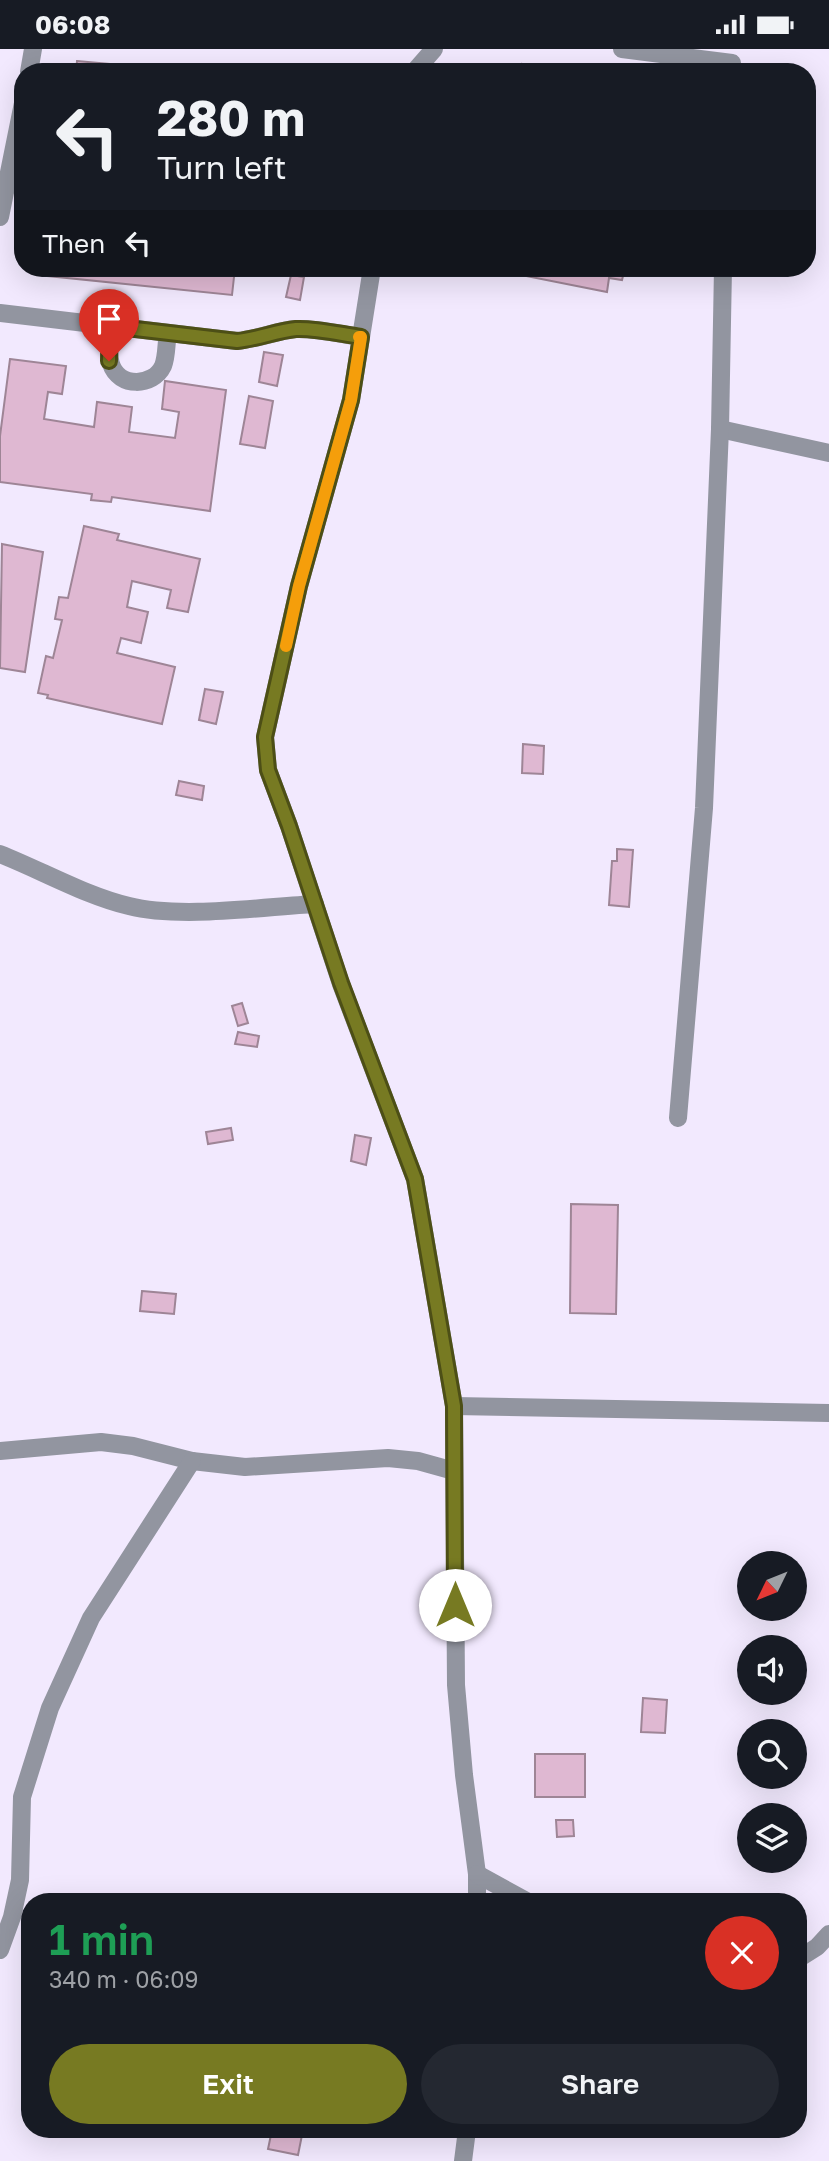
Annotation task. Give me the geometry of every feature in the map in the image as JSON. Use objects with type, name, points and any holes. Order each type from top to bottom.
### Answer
[{"type":"street","points":[[422,63],[434,49]]},
{"type":"street","points":[[622,49],[732,61]]},
{"type":"street","points":[[0,217],[14,148]]},
{"type":"street","points":[[371,277],[351,400],[299,586],[265,737],[268,770],[341,983],[415,1179],[454,1406],[456,1685],[477,1893]]},
{"type":"street","points":[[678,1118],[704,808],[720,429],[723,277]]},
{"type":"street","points":[[0,313],[237,341],[300,329],[361,337]]},
{"type":"street","points":[[110,326],[109,361],[119,376],[135,383],[149,380],[162,368],[168,333]]},
{"type":"street","points":[[720,429],[829,453]]},
{"type":"street","points":[[0,854],[99,897],[132,907],[184,911],[315,904]]},
{"type":"street","points":[[454,1406],[829,1413]]},
{"type":"street","points":[[0,1451],[101,1442],[133,1446],[192,1461],[245,1467],[388,1458],[418,1461],[454,1471]]},
{"type":"street","points":[[0,1950],[12,1917],[20,1880],[22,1797],[50,1708],[91,1618],[192,1461]]},
{"type":"street","points":[[477,1874],[512,1893]]},
{"type":"street","points":[[807,1953],[829,1934]]},
{"type":"street","points":[[463,2161],[466,2138]]},
{"type":"building","points":[[58,277],[234,277],[232,295]]},
{"type":"building","points":[[291,277],[304,277],[300,300],[286,297]]},
{"type":"building","points":[[531,277],[623,277],[622,280],[609,278],[607,292]]},
{"type":"building","points":[[264,352],[283,355],[277,386],[259,382]]},
{"type":"building","points":[[10,359],[66,366],[62,394],[48,392],[44,419],[94,427],[97,402],[132,407],[129,432],[175,438],[179,412],[162,409],[165,381],[226,390],[210,511],[112,497],[111,502],[91,500],[92,494],[0,482],[0,436]]},
{"type":"building","points":[[249,396],[273,401],[265,448],[240,444]]},
{"type":"building","points":[[84,526],[119,534],[117,540],[200,559],[188,612],[167,608],[171,590],[132,581],[127,607],[148,612],[141,643],[121,638],[117,653],[175,667],[162,724],[47,698],[48,695],[38,693],[46,656],[53,658],[62,620],[55,619],[59,597],[68,598]]},
{"type":"building","points":[[2,544],[43,552],[25,672],[0,668]]},
{"type":"building","points":[[205,689],[223,692],[216,724],[199,720]]},
{"type":"building","points":[[523,744],[544,746],[543,774],[522,773]]},
{"type":"building","points":[[179,781],[204,786],[202,800],[176,795]]},
{"type":"building","points":[[617,849],[633,850],[629,907],[609,905],[612,861],[617,861]]},
{"type":"building","points":[[242,1003],[248,1023],[238,1026],[232,1006]]},
{"type":"building","points":[[238,1032],[259,1036],[257,1047],[235,1044]]},
{"type":"building","points":[[231,1128],[233,1140],[208,1144],[206,1132]]},
{"type":"building","points":[[355,1135],[371,1138],[366,1165],[351,1161]]},
{"type":"building","points":[[571,1204],[618,1205],[616,1314],[570,1313]]},
{"type":"building","points":[[142,1291],[176,1294],[174,1314],[140,1311]]},
{"type":"building","points":[[643,1698],[667,1700],[665,1733],[641,1732]]},
{"type":"building","points":[[535,1754],[585,1754],[585,1797],[535,1797]]},
{"type":"building","points":[[556,1820],[573,1820],[574,1836],[557,1837]]},
{"type":"building","points":[[270,2138],[301,2138],[298,2155],[268,2149]]},
{"type":"slow traffic","points":[[286,646],[299,586],[351,400],[359,337]]},
{"type":"route","points":[[109,361],[110,326],[237,341],[300,329],[361,337],[351,400],[299,586],[265,737],[268,770],[341,983],[415,1179],[454,1406],[455,1605]]}]
